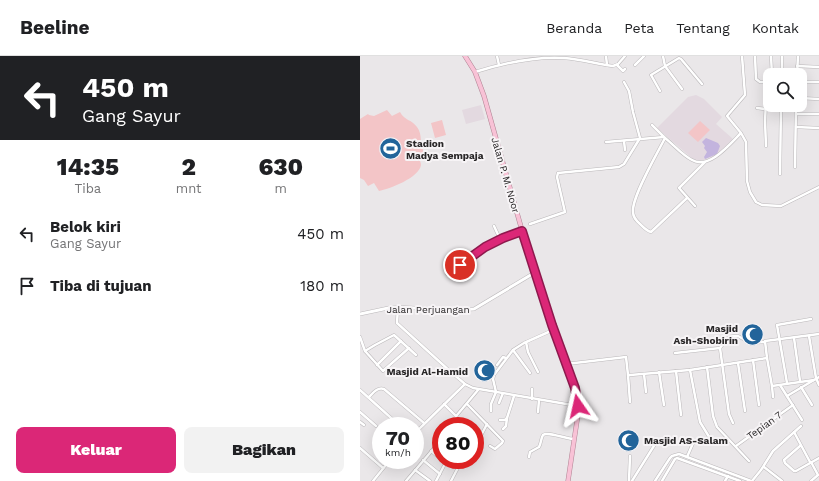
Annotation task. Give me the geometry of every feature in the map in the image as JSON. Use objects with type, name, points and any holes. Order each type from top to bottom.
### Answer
[{"type":"highway","name":"Jalan P. M. Noor","points":[[465,56],[475,72],[484,96],[534,273],[565,364],[575,388],[578,406],[568,481]]},
{"type":"street","points":[[497,56],[499,65]]},
{"type":"street","points":[[518,56],[518,61]]},
{"type":"street","points":[[589,56],[589,62]]},
{"type":"street","points":[[606,56],[607,65]]},
{"type":"street","points":[[617,65],[624,56]]},
{"type":"street","points":[[635,65],[644,56]]},
{"type":"street","points":[[663,56],[665,66],[682,90]]},
{"type":"street","points":[[742,56],[745,95],[727,116],[745,138],[747,144],[746,168],[748,186],[756,202],[762,205],[781,206],[819,187]]},
{"type":"street","points":[[755,56],[756,79],[758,82],[763,82]]},
{"type":"street","points":[[771,56],[772,68]]},
{"type":"street","points":[[782,56],[782,68]]},
{"type":"street","points":[[798,56],[797,66],[819,67]]},
{"type":"street","points":[[475,72],[499,65],[546,57],[573,57],[589,62],[617,65],[623,71],[625,69]]},
{"type":"street","points":[[660,91],[650,76],[678,58],[681,58],[702,84]]},
{"type":"street","points":[[530,224],[565,212],[557,177],[558,173],[621,166],[640,138],[629,91],[624,82]]},
{"type":"street","points":[[807,82],[819,82]]},
{"type":"street","points":[[807,98],[819,98]]},
{"type":"street","points":[[757,108],[763,109]]},
{"type":"street","points":[[766,112],[766,146]]},
{"type":"street","points":[[780,174],[782,112]]},
{"type":"street","points":[[795,166],[796,114],[819,114]]},
{"type":"street","points":[[652,126],[693,161],[706,162]]},
{"type":"street","points":[[796,127],[819,128]]},
{"type":"street","points":[[695,206],[679,188],[706,162],[719,155],[741,133]]},
{"type":"street","points":[[606,142],[665,137]]},
{"type":"street","points":[[665,137],[649,167],[633,205],[633,214],[642,225],[651,232],[687,198]]},
{"type":"street","points":[[624,141],[626,150]]},
{"type":"street","points":[[494,226],[500,239]]},
{"type":"street","points":[[447,274],[485,247],[500,239],[522,231]]},
{"type":"street","name":"Jalan Perjuangan","points":[[360,314],[390,307],[470,310],[479,307],[534,273]]},
{"type":"street","points":[[398,307],[398,323],[465,384],[479,390],[578,406]]},
{"type":"street","points":[[786,383],[777,326],[778,324],[810,319]]},
{"type":"street","points":[[491,411],[494,392],[494,377],[506,358],[513,350],[526,342],[554,330]]},
{"type":"street","points":[[675,353],[720,348],[728,338],[733,336],[738,336],[750,343],[819,334]]},
{"type":"street","points":[[365,352],[395,336],[416,355]]},
{"type":"street","points":[[810,336],[816,378],[819,385]]},
{"type":"street","points":[[360,337],[365,352],[382,371],[409,348]]},
{"type":"street","points":[[794,338],[800,381]]},
{"type":"street","points":[[377,365],[401,342]]},
{"type":"street","points":[[526,342],[528,352],[538,372]]},
{"type":"street","points":[[765,342],[773,397]]},
{"type":"street","points":[[720,348],[729,414],[733,423]]},
{"type":"street","points":[[513,350],[530,373]]},
{"type":"street","points":[[497,365],[503,357],[506,358]]},
{"type":"street","points":[[565,364],[626,357],[630,402]]},
{"type":"street","points":[[628,375],[690,370],[767,358]]},
{"type":"street","points":[[753,360],[759,405]]},
{"type":"street","points":[[738,363],[745,411]]},
{"type":"street","points":[[707,367],[715,422],[721,432],[749,461]]},
{"type":"street","points":[[690,370],[700,422],[711,440]]},
{"type":"street","points":[[676,371],[681,415]]},
{"type":"street","points":[[659,372],[664,405]]},
{"type":"street","points":[[644,374],[646,392]]},
{"type":"street","points":[[772,386],[816,378]]},
{"type":"street","points":[[787,396],[816,378]]},
{"type":"street","points":[[424,424],[465,384]]},
{"type":"street","points":[[780,385],[802,420]]},
{"type":"street","points":[[801,387],[812,405]]},
{"type":"street","points":[[368,397],[377,389],[382,388],[416,417]]},
{"type":"street","points":[[532,389],[532,399]]},
{"type":"street","points":[[360,390],[390,417]]},
{"type":"street","points":[[444,404],[456,416],[479,390]]},
{"type":"street","points":[[499,403],[503,393]]},
{"type":"street","points":[[503,429],[506,426],[514,396]]},
{"type":"street","points":[[538,412],[539,400]]},
{"type":"street","points":[[467,404],[503,442],[495,449],[490,446]]},
{"type":"street","name":"Tepian 7","points":[[736,446],[793,405]]},
{"type":"street","points":[[360,412],[372,422]]},
{"type":"street","points":[[500,420],[505,420],[507,418]]},
{"type":"street","points":[[360,422],[364,425]]},
{"type":"street","points":[[484,427],[486,423]]},
{"type":"street","points":[[655,481],[672,456],[679,454],[751,481],[764,466],[773,451],[801,426]]},
{"type":"street","points":[[794,432],[800,446],[818,475],[811,481]]},
{"type":"street","points":[[529,457],[530,452],[539,447],[542,437],[546,433],[574,440]]},
{"type":"street","points":[[630,481],[657,441]]},
{"type":"street","points":[[687,457],[694,441]]},
{"type":"street","points":[[800,446],[784,460],[785,463],[795,471],[819,458]]},
{"type":"street","points":[[360,448],[372,458]]},
{"type":"street","points":[[424,459],[431,451]]},
{"type":"street","points":[[630,456],[630,481]]},
{"type":"street","points":[[662,481],[677,458],[740,481]]},
{"type":"street","points":[[424,461],[440,474]]},
{"type":"street","points":[[764,466],[782,481]]},
{"type":"street","points":[[373,481],[382,469]]},
{"type":"street","points":[[436,481],[442,469]]},
{"type":"street","points":[[451,481],[457,469]]},
{"type":"street","points":[[406,481],[415,470],[430,481]]},
{"type":"street","points":[[725,481],[728,476]]},
{"type":"street","points":[[422,481],[425,477]]},
{"type":"shaded area","points":[[696,95],[704,99],[722,117],[716,124],[733,139],[717,155],[704,160],[694,160],[657,128],[688,97]]},
{"type":"shaded area","points":[[481,105],[485,119],[466,124],[462,110]]},
{"type":"shaded area","name":"Stadion Madya Sempaja","points":[[387,110],[392,116],[400,112],[404,117],[415,124],[420,133],[424,152],[418,156],[421,165],[415,174],[403,182],[379,191],[374,183],[368,186],[364,180],[360,178],[360,119],[368,114],[374,116]]},
{"type":"shaded area","points":[[442,120],[446,135],[435,138],[431,123]]},
{"type":"shaded area","points":[[700,121],[710,130],[698,142],[688,133]]},
{"type":"shaded area","points":[[706,138],[718,143],[720,146],[717,154],[705,159],[704,157],[707,152],[702,142]]},
{"type":"place","name":"Stadion Madya Sempaja","points":[[391,149]]},
{"type":"place","name":"Masjid Ash-Shobirin","points":[[753,334]]},
{"type":"place","name":"Masjid Al-Hamid","points":[[484,371]]},
{"type":"place","name":"Masjid AS-Salam","points":[[628,440]]},
{"type":"route","points":[[460,265],[485,247],[522,231],[534,273],[575,388],[578,406]]}]
